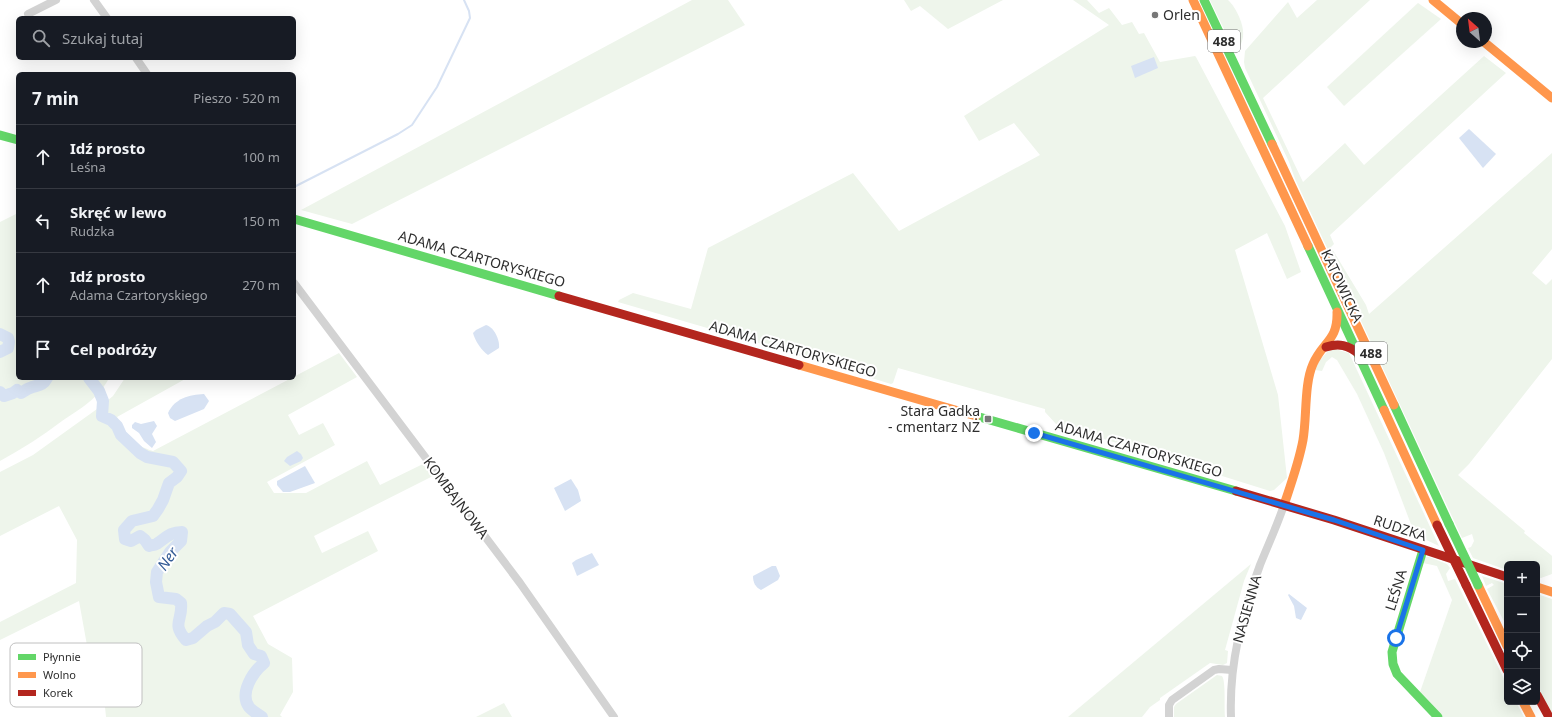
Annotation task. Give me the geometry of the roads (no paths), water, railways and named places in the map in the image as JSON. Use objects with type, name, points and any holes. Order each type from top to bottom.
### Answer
[{"type":"main road","name":"KATOWICKA","points":[[1193,0],[1359,354],[1437,525],[1507,669]]},
{"type":"main road","name":"KATOWICKA","points":[[1204,0],[1335,276],[1504,640]]},
{"type":"main road","points":[[1433,0],[1456,19]]},
{"type":"main road","points":[[1491,48],[1552,98]]},
{"type":"main road","points":[[0,135],[16,139]]},
{"type":"main road","name":"ADAMA CZARTORYSKIEGO","points":[[296,220],[1284,505]]},
{"type":"main road","points":[[1284,505],[1298,462],[1303,440],[1311,369],[1315,360],[1326,347],[1337,328],[1337,307]]},
{"type":"main road","points":[[1326,347],[1336,344],[1344,345],[1352,348],[1359,354]]},
{"type":"main road","name":"RUDZKA","points":[[1284,505],[1504,577]]},
{"type":"main road","name":"LEŚNA","points":[[1423,550],[1392,652],[1393,664],[1397,674],[1438,717]]},
{"type":"main road","points":[[1540,588],[1552,592]]},
{"type":"main road","points":[[1489,609],[1504,633]]},
{"type":"main road","points":[[1540,700],[1549,717]]},
{"type":"main road","points":[[1525,705],[1531,717]]},
{"type":"main road","points":[[1537,705],[1543,717]]},
{"type":"street","points":[[28,14],[56,0]]},
{"type":"street","points":[[94,0],[106,16]]},
{"type":"street","points":[[138,60],[146,72]]},
{"type":"street","name":"KOMBAJNOWA","points":[[296,286],[515,577],[614,717]]},
{"type":"street","name":"NASIENNA","points":[[1231,717],[1232,670],[1237,641],[1260,565],[1284,505]]},
{"type":"street","points":[[1169,717],[1169,705],[1172,700],[1214,670],[1232,670]]},
{"type":"water","points":[[1154,57],[1158,68],[1135,78],[1131,66]]},
{"type":"water","points":[[1469,129],[1496,154],[1483,168],[1459,138]]},
{"type":"water","points":[[486,325],[494,331],[499,345],[499,348],[488,355],[479,346],[473,333]]},
{"type":"water","points":[[204,394],[209,401],[204,409],[175,421],[170,418],[168,413],[174,404],[188,396]]},
{"type":"water","points":[[154,421],[157,426],[152,434],[156,442],[152,448],[144,441],[139,433],[132,428],[132,425],[135,422],[141,424]]},
{"type":"water","points":[[297,451],[303,458],[301,461],[290,466],[284,461],[287,457]]},
{"type":"water","points":[[305,466],[315,483],[290,492],[283,492],[277,485],[277,481]]},
{"type":"water","points":[[571,479],[578,490],[581,501],[565,511],[554,488]]},
{"type":"water","points":[[592,553],[599,565],[577,576],[572,563]]},
{"type":"water","points":[[772,566],[776,566],[780,576],[778,580],[761,590],[755,584],[753,576]]},
{"type":"water","points":[[1289,594],[1307,608],[1301,620],[1296,618],[1294,606],[1288,595]]},
{"type":"waterway","points":[[296,186],[398,134],[412,125],[437,87],[470,18],[469,11],[464,0]]},
{"type":"waterway","name":"Ner","points":[[0,334],[8,338],[9,342],[8,348],[0,352]]},
{"type":"waterway","name":"Ner","points":[[0,392],[4,396],[17,390],[21,393],[29,388],[42,384],[46,380]]},
{"type":"waterway","name":"Ner","points":[[91,380],[99,391],[103,401],[102,416],[111,420],[117,426],[121,435],[140,453],[147,457],[173,462],[181,471],[177,477],[169,483],[163,500],[153,516],[132,521],[124,530],[125,539],[131,541],[140,536],[149,546],[157,544],[172,534],[182,532],[181,541],[170,552],[157,572],[156,582],[159,597],[176,599],[181,603],[181,614],[178,626],[186,640],[193,638],[207,626],[215,622],[224,613],[230,614],[246,632],[248,645],[254,654],[261,656],[264,663],[252,677],[246,689],[246,701],[249,707],[262,717]]},
{"type":"place","name":"Orlen","points":[[1155,15]]},
{"type":"place","name":"Stara Gadka - cmentarz NŻ","points":[[988,419]]}]
